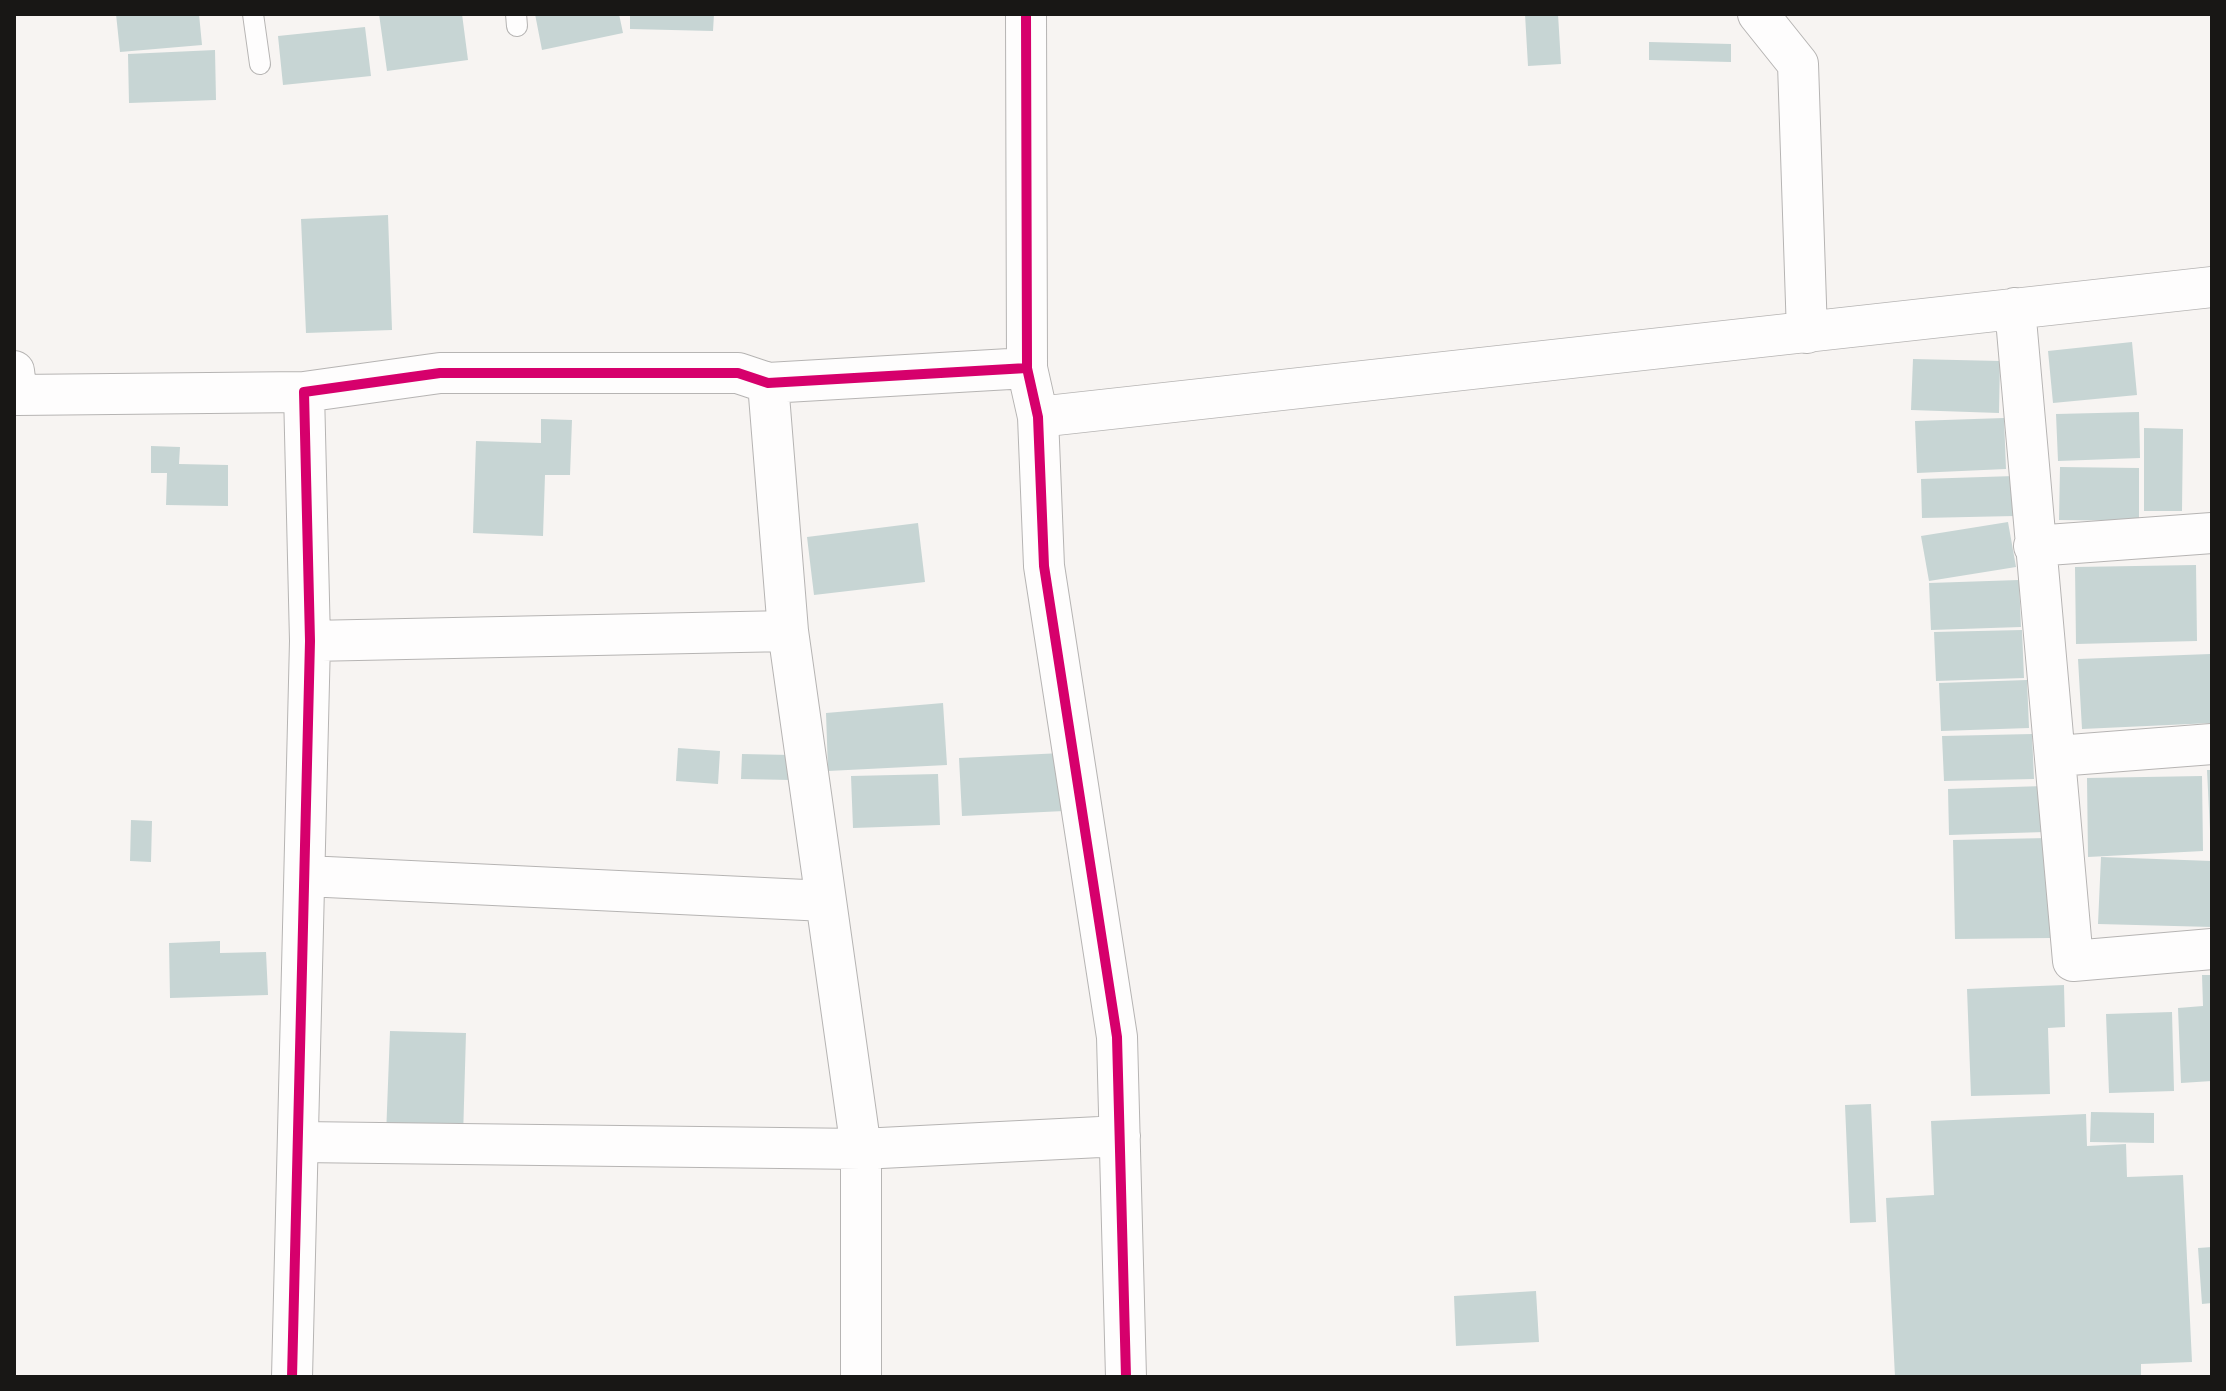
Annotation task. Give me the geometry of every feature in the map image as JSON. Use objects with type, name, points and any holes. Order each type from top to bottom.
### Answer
[{"type":"street","points":[[1026,14],[1027,368],[1038,417],[1044,566],[1117,1037],[1126,1377]]},
{"type":"street","points":[[1758,14],[1798,64],[1807,333]]},
{"type":"street","points":[[1038,417],[2212,287]]},
{"type":"street","points":[[2015,308],[2073,961],[2212,949]]},
{"type":"street","points":[[14,371],[17,395],[304,392],[440,373],[738,373],[768,383],[1027,368]]},
{"type":"street","points":[[768,383],[788,631],[861,1149],[861,1377]]},
{"type":"street","points":[[292,1377],[310,641],[304,392]]},
{"type":"street","points":[[2034,546],[2212,533]]},
{"type":"street","points":[[310,641],[788,631]]},
{"type":"street","points":[[2057,756],[2212,744]]},
{"type":"street","points":[[306,876],[826,901]]},
{"type":"street","points":[[300,1142],[861,1149],[1120,1136]]},
{"type":"lane","points":[[253,14],[260,64]]},
{"type":"building","points":[[116,14],[199,14],[202,45],[120,52]]},
{"type":"building","points":[[379,14],[462,14],[468,60],[387,71]]},
{"type":"building","points":[[535,14],[619,14],[623,33],[542,50]]},
{"type":"building","points":[[630,14],[714,14],[713,31],[630,29]]},
{"type":"building","points":[[1525,14],[1558,14],[1561,64],[1528,66]]},
{"type":"building","points":[[365,27],[371,76],[283,85],[278,36]]},
{"type":"building","points":[[1649,42],[1731,44],[1731,62],[1649,60]]},
{"type":"building","points":[[215,50],[216,100],[129,103],[128,54]]},
{"type":"building","points":[[388,215],[392,330],[306,333],[301,219]]},
{"type":"building","points":[[2132,342],[2137,395],[2053,403],[2048,351]]},
{"type":"building","points":[[1913,359],[2000,361],[1999,413],[1911,410]]},
{"type":"building","points":[[2139,412],[2140,458],[2058,461],[2056,414]]},
{"type":"building","points":[[2004,418],[2006,469],[1917,473],[1915,421]]},
{"type":"building","points":[[541,419],[572,420],[570,475],[545,475],[543,536],[473,533],[476,441],[541,443]]},
{"type":"building","points":[[2144,428],[2183,429],[2182,511],[2144,511]]},
{"type":"building","points":[[151,446],[180,447],[179,464],[228,465],[228,506],[166,505],[167,473],[151,473]]},
{"type":"building","points":[[2060,467],[2139,468],[2139,521],[2059,520]]},
{"type":"building","points":[[2014,476],[2015,516],[1922,518],[1921,479]]},
{"type":"building","points":[[2008,522],[2016,567],[1929,581],[1921,536]]},
{"type":"building","points":[[918,523],[925,582],[814,595],[807,537]]},
{"type":"building","points":[[2196,565],[2197,641],[2076,644],[2075,567]]},
{"type":"building","points":[[2019,580],[2021,627],[1931,630],[1929,583]]},
{"type":"building","points":[[2022,630],[2024,678],[1936,681],[1934,632]]},
{"type":"building","points":[[2210,654],[2212,723],[2082,729],[2078,659]]},
{"type":"building","points":[[2027,680],[2029,728],[1941,731],[1939,683]]},
{"type":"building","points":[[943,703],[947,765],[828,771],[826,713]]},
{"type":"building","points":[[2032,734],[2034,779],[1944,781],[1942,736]]},
{"type":"building","points":[[678,748],[720,751],[718,784],[676,781]]},
{"type":"building","points":[[1062,753],[1064,811],[962,816],[959,758]]},
{"type":"building","points":[[742,754],[791,755],[791,780],[741,779]]},
{"type":"building","points":[[2207,770],[2212,770],[2212,831],[2210,831]]},
{"type":"building","points":[[938,774],[940,825],[853,828],[851,776]]},
{"type":"building","points":[[2202,776],[2203,851],[2088,857],[2087,778]]},
{"type":"building","points":[[2044,786],[2045,832],[1949,835],[1948,789]]},
{"type":"building","points":[[131,820],[152,821],[151,862],[130,861]]},
{"type":"building","points":[[2048,838],[2050,938],[1955,939],[1953,840]]},
{"type":"building","points":[[2101,857],[2212,861],[2212,927],[2098,924]]},
{"type":"building","points":[[220,941],[220,953],[266,952],[268,995],[170,998],[169,943]]},
{"type":"building","points":[[2202,975],[2212,975],[2212,1081],[2181,1083],[2178,1008],[2203,1006]]},
{"type":"building","points":[[2064,985],[2065,1027],[2048,1028],[2050,1094],[1971,1096],[1967,989]]},
{"type":"building","points":[[2172,1012],[2174,1091],[2109,1093],[2106,1014]]},
{"type":"building","points":[[390,1031],[466,1033],[463,1138],[386,1136]]},
{"type":"building","points":[[1871,1104],[1876,1222],[1850,1223],[1845,1105]]},
{"type":"building","points":[[2091,1112],[2154,1113],[2154,1143],[2090,1142]]},
{"type":"building","points":[[2086,1114],[2087,1146],[2126,1144],[2127,1177],[2183,1175],[2192,1362],[2141,1364],[2141,1377],[1895,1377],[1886,1198],[1934,1195],[1931,1121]]},
{"type":"building","points":[[2212,1247],[2212,1303],[2202,1304],[2198,1248]]},
{"type":"building","points":[[1536,1291],[1539,1342],[1456,1346],[1454,1296]]},
{"type":"cycle path","points":[[1026,14],[1027,368],[1038,417],[1044,566],[1117,1037],[1126,1377]]},
{"type":"cycle path","points":[[292,1377],[310,641],[304,392],[440,373],[738,373],[768,383],[1027,368]]}]
